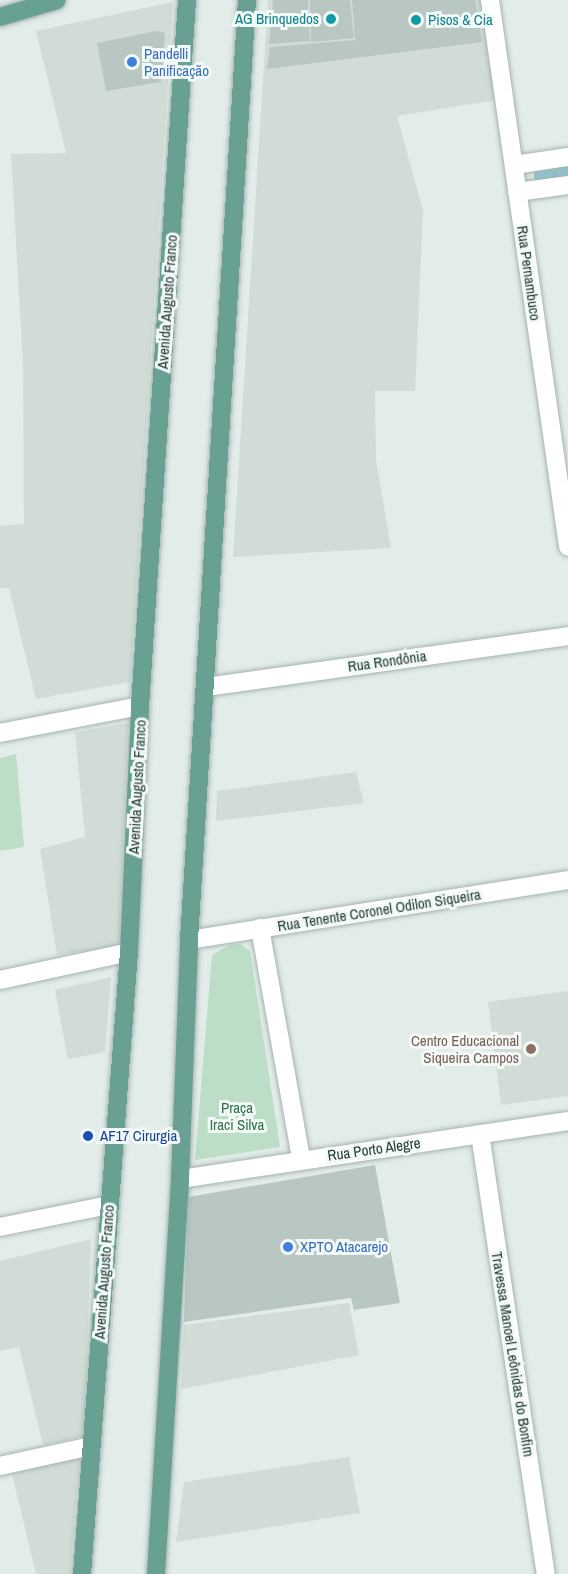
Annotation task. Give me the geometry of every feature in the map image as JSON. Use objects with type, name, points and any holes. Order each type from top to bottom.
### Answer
[{"type":"main road","points":[[0,17],[57,0]]},
{"type":"main road","name":"Avenida Augusto Franco","points":[[82,1574],[129,952],[140,706],[188,0]]},
{"type":"main road","points":[[156,1574],[180,1179],[189,940],[247,0]]},
{"type":"street","name":"Rua Pernambuco","points":[[490,0],[568,546]]},
{"type":"street","points":[[514,165],[568,157]]},
{"type":"street","points":[[518,192],[568,185]]},
{"type":"street","name":"Rua Rondônia","points":[[206,687],[568,636]]},
{"type":"street","points":[[0,733],[140,706]]},
{"type":"street","name":"Rua Tenente Coronel Odilon Siqueira","points":[[189,940],[568,880]]},
{"type":"street","points":[[260,928],[301,1160]]},
{"type":"street","points":[[0,980],[129,952]]},
{"type":"street","name":"Rua Porto Alegre","points":[[180,1179],[568,1120]]},
{"type":"street","name":"Travessa Manoel Leônidas do Bonfim","points":[[480,1134],[546,1574]]},
{"type":"street","points":[[0,1227],[109,1205]]},
{"type":"street","points":[[0,1466],[92,1446]]},
{"type":"shaded area","points":[[268,0],[480,0],[496,100],[397,116],[423,210],[415,391],[375,391],[376,460],[391,548],[233,557]]},
{"type":"shaded area","points":[[173,2],[130,682],[36,699],[9,588],[0,588],[0,526],[24,524],[23,364],[11,154],[66,153],[36,31]]},
{"type":"shaded area","points":[[128,723],[119,946],[57,955],[40,849],[85,837],[75,732]]},
{"type":"shaded area","points":[[356,772],[364,803],[216,821],[217,791]]},
{"type":"shaded area","points":[[111,977],[105,1052],[68,1059],[55,990]]},
{"type":"shaded area","name":"Centro Educacional Siqueira Campos","points":[[568,991],[568,1096],[501,1105],[488,1002]]},
{"type":"shaded area","points":[[91,1239],[84,1436],[43,1445],[19,1347],[0,1351],[0,1261]]},
{"type":"shaded area","points":[[349,1303],[359,1355],[181,1389],[184,1325]]},
{"type":"shaded area","points":[[79,1456],[70,1574],[36,1574],[12,1474]]},
{"type":"shaded area","points":[[349,1457],[360,1513],[176,1542],[184,1482]]},
{"type":"green space","points":[[16,754],[24,847],[0,851],[0,758]]},
{"type":"green space","name":"Praça Iraci Silva","points":[[240,944],[250,951],[280,1147],[195,1160],[212,955],[230,945]]},
{"type":"building","points":[[273,0],[308,0],[310,41],[269,44]]},
{"type":"building","name":"AG Brinquedos","points":[[310,0],[350,0],[354,38],[311,42]]},
{"type":"building","name":"Pisos & Cia","points":[[352,0],[475,0],[482,42],[267,69],[270,47],[355,40]]},
{"type":"building","name":"Pandelli Panificação","points":[[156,31],[165,33],[161,82],[106,91],[97,43]]},
{"type":"building","name":"XPTO Atacarejo","points":[[375,1165],[400,1303],[354,1310],[351,1298],[184,1322],[188,1197]]},
{"type":"waterway","points":[[547,175],[568,172]]},
{"type":"place","name":"AG Brinquedos","points":[[331,19]]},
{"type":"place","name":"Pisos & Cia","points":[[416,20]]},
{"type":"place","name":"Pandelli Panificação","points":[[132,62]]},
{"type":"place","name":"Centro Educacional Siqueira Campos","points":[[531,1049]]},
{"type":"place","name":"AF17 Cirurgia","points":[[88,1136]]},
{"type":"place","name":"XPTO Atacarejo","points":[[288,1247]]}]
